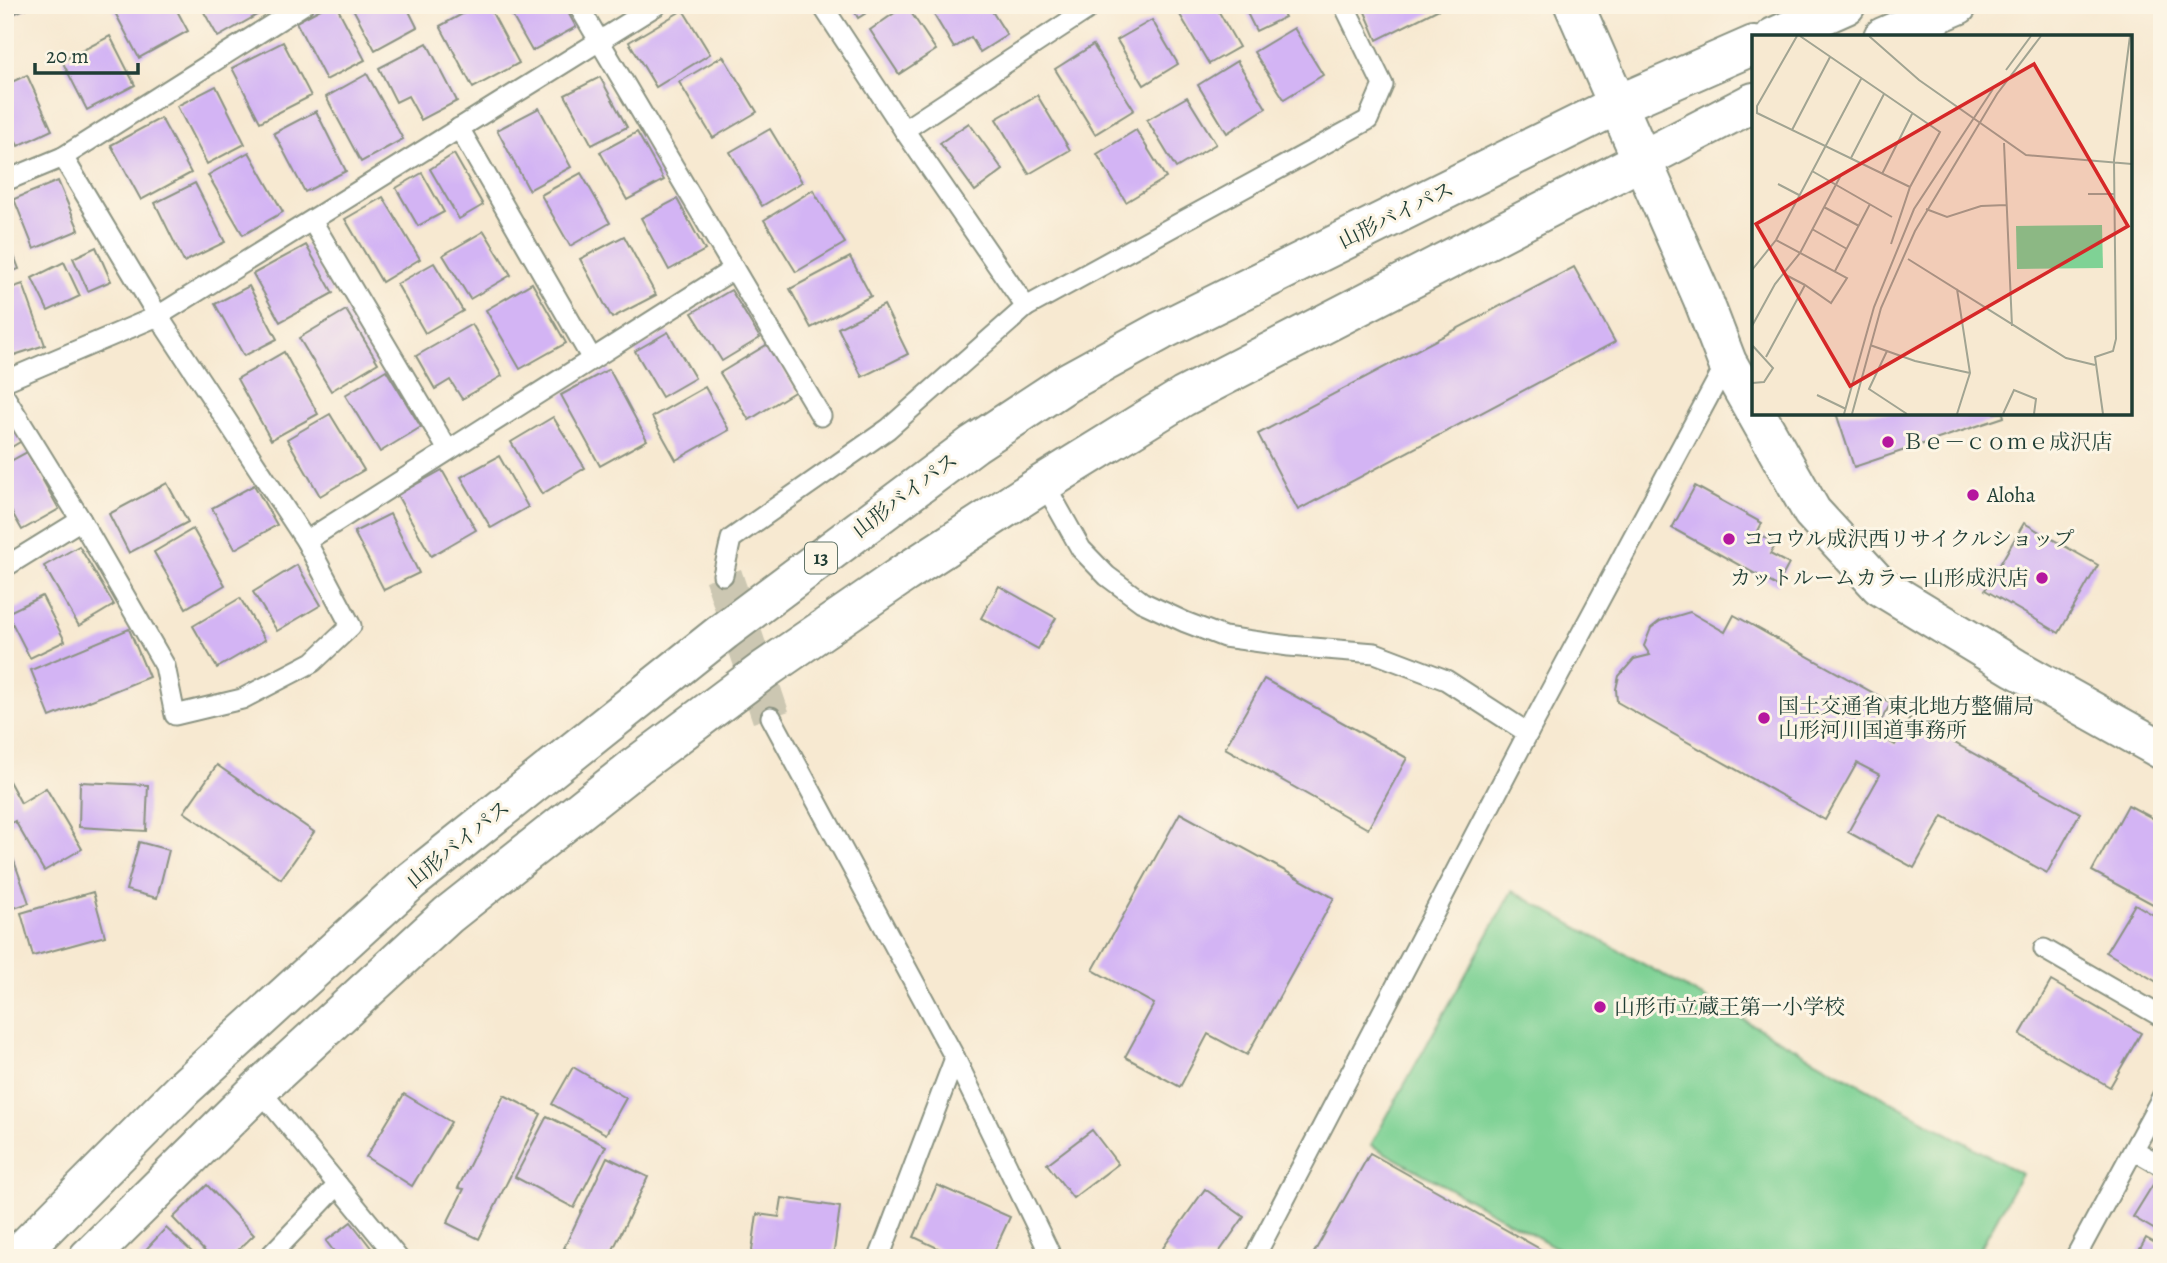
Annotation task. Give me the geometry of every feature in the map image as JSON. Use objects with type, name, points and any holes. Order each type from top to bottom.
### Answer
[{"type":"main road","points":[[1574,5],[1702,297],[1727,362],[1752,407]]},
{"type":"main road","points":[[1778,35],[1846,5]]},
{"type":"main road","points":[[1888,35],[1958,5]]},
{"type":"main road","name":"山形バイパス","points":[[15,1258],[184,1088],[411,881],[724,632],[974,444],[1068,382],[1161,331],[1617,105],[1752,46]]},
{"type":"main road","points":[[88,1258],[259,1088],[448,915],[636,765],[764,670],[905,573],[1183,397],[1752,103]]},
{"type":"main road","points":[[1757,415],[1812,512],[1880,586],[2015,668],[2162,750]]},
{"type":"lane","points":[[5,181],[63,157],[303,5]]},
{"type":"lane","points":[[578,5],[821,416]]},
{"type":"lane","points":[[5,381],[159,316],[657,5]]},
{"type":"lane","points":[[822,5],[1026,307]]},
{"type":"lane","points":[[904,130],[1094,5]]},
{"type":"lane","points":[[723,575],[731,539],[888,429],[1026,307],[1368,120],[1383,85],[1344,5]]},
{"type":"lane","points":[[459,128],[592,359]]},
{"type":"lane","points":[[5,397],[81,520],[165,666],[175,715],[242,698],[313,662],[351,626],[306,541],[159,316],[63,157]]},
{"type":"lane","points":[[312,221],[448,450]]},
{"type":"lane","points":[[306,541],[734,269]]},
{"type":"lane","points":[[1254,1258],[1528,733],[1727,362]]},
{"type":"lane","points":[[1044,483],[1081,549],[1107,576],[1142,602],[1224,637],[1289,646],[1375,653],[1446,680],[1528,733]]},
{"type":"lane","points":[[5,567],[81,520]]},
{"type":"lane","points":[[771,717],[955,1058],[1052,1258]]},
{"type":"lane","points":[[2043,949],[2162,1017]]},
{"type":"lane","points":[[879,1258],[955,1058]]},
{"type":"lane","points":[[259,1088],[398,1258]]},
{"type":"lane","points":[[2075,1258],[2162,1097]]},
{"type":"lane","points":[[2134,1150],[2162,1166]]},
{"type":"lane","points":[[268,1258],[338,1185]]},
{"type":"green space","name":"山形市立蔵王第一小学校","points":[[1512,891],[2021,1174],[1975,1258],[1575,1258],[1371,1145]]},
{"type":"building","points":[[5,5],[33,5],[5,18]]},
{"type":"building","points":[[111,5],[174,5],[188,31],[139,58]]},
{"type":"building","points":[[200,5],[260,5],[264,11],[218,37]]},
{"type":"building","points":[[328,5],[336,5],[365,60],[326,80],[296,22]]},
{"type":"building","points":[[351,5],[406,5],[417,27],[375,50]]},
{"type":"building","points":[[479,5],[488,5],[519,63],[473,88],[440,26]]},
{"type":"building","points":[[506,5],[564,5],[576,27],[532,51]]},
{"type":"building","points":[[851,5],[879,5],[858,18]]},
{"type":"building","points":[[906,5],[936,50],[899,74],[870,30]]},
{"type":"building","points":[[928,5],[988,5],[1007,35],[980,52],[971,37],[954,48]]},
{"type":"building","points":[[1181,5],[1215,5],[1239,47],[1209,64],[1176,8]]},
{"type":"building","points":[[1243,5],[1279,5],[1285,17],[1256,31]]},
{"type":"building","points":[[1362,5],[1447,5],[1377,40]]},
{"type":"building","points":[[683,10],[710,54],[656,87],[629,42]]},
{"type":"building","points":[[1152,20],[1178,64],[1144,85],[1117,40]]},
{"type":"building","points":[[1294,28],[1323,75],[1284,99],[1254,52]]},
{"type":"building","points":[[110,36],[135,85],[87,110],[62,61]]},
{"type":"building","points":[[283,42],[311,96],[260,122],[232,68]]},
{"type":"building","points":[[427,43],[457,101],[421,120],[408,96],[396,102],[379,68]]},
{"type":"building","points":[[1093,45],[1134,110],[1095,134],[1055,69]]},
{"type":"building","points":[[723,56],[757,112],[713,138],[679,82]]},
{"type":"building","points":[[1237,61],[1266,108],[1227,133],[1198,85]]},
{"type":"building","points":[[367,74],[403,139],[361,162],[326,97]]},
{"type":"building","points":[[27,75],[52,130],[18,146],[5,119],[5,85]]},
{"type":"building","points":[[600,77],[627,127],[592,145],[565,95]]},
{"type":"building","points":[[216,86],[245,144],[207,164],[177,106]]},
{"type":"building","points":[[1037,95],[1070,150],[1029,174],[996,119]]},
{"type":"building","points":[[1187,97],[1216,144],[1176,168],[1147,120]]},
{"type":"building","points":[[539,108],[571,167],[529,190],[497,130]]},
{"type":"building","points":[[316,111],[346,171],[305,192],[274,133]]},
{"type":"building","points":[[161,118],[191,173],[141,200],[111,145]]},
{"type":"building","points":[[969,123],[1003,170],[975,191],[940,143]]},
{"type":"building","points":[[770,129],[802,182],[762,206],[730,152]]},
{"type":"building","points":[[1136,130],[1166,178],[1126,202],[1097,154]]},
{"type":"building","points":[[637,132],[664,180],[627,200],[600,152]]},
{"type":"building","points":[[249,152],[283,212],[243,235],[208,175]]},
{"type":"building","points":[[454,154],[483,205],[459,219],[430,169]]},
{"type":"building","points":[[422,173],[444,212],[418,226],[396,188]]},
{"type":"building","points":[[581,173],[610,223],[570,246],[541,195]]},
{"type":"building","points":[[58,181],[79,230],[34,249],[14,199]]},
{"type":"building","points":[[195,183],[225,242],[184,262],[155,203]]},
{"type":"building","points":[[813,190],[845,243],[796,272],[764,220]]},
{"type":"building","points":[[383,197],[420,259],[382,282],[345,219]]},
{"type":"building","points":[[677,199],[705,250],[669,270],[641,218]]},
{"type":"building","points":[[484,231],[511,275],[470,299],[443,255]]},
{"type":"building","points":[[5,232],[19,269],[5,274]]},
{"type":"building","points":[[624,236],[656,295],[612,318],[580,259]]},
{"type":"building","points":[[306,245],[333,293],[280,322],[253,274]]},
{"type":"building","points":[[96,247],[111,281],[88,291],[73,258]]},
{"type":"building","points":[[850,257],[871,296],[811,328],[790,289]]},
{"type":"building","points":[[64,262],[80,296],[48,311],[32,278]]},
{"type":"building","points":[[434,263],[463,311],[425,333],[397,284]]},
{"type":"building","points":[[1574,267],[1615,342],[1298,510],[1258,434]]},
{"type":"building","points":[[532,283],[566,343],[520,369],[486,310]]},
{"type":"building","points":[[23,284],[45,345],[5,358],[5,290]]},
{"type":"building","points":[[249,286],[277,339],[244,356],[215,304]]},
{"type":"building","points":[[731,290],[760,338],[722,361],[692,313]]},
{"type":"building","points":[[884,305],[908,354],[862,377],[838,328]]},
{"type":"building","points":[[346,310],[378,363],[331,391],[299,338]]},
{"type":"building","points":[[472,324],[502,376],[462,399],[450,380],[435,389],[416,356]]},
{"type":"building","points":[[668,332],[695,378],[662,397],[635,351]]},
{"type":"building","points":[[768,344],[796,391],[749,420],[720,373]]},
{"type":"building","points":[[284,352],[318,414],[271,440],[237,379]]},
{"type":"building","points":[[609,369],[647,440],[600,466],[561,395]]},
{"type":"building","points":[[386,370],[421,427],[380,452],[345,395]]},
{"type":"building","points":[[705,387],[729,430],[676,460],[652,417]]},
{"type":"building","points":[[5,408],[25,439],[5,451]]},
{"type":"building","points":[[330,414],[364,470],[320,496],[287,439]]},
{"type":"building","name":"Ｂｅ－ｃｏｍｅ成沢店","points":[[1837,415],[2004,415],[2004,417],[1854,467]]},
{"type":"building","points":[[553,417],[585,468],[542,494],[511,442]]},
{"type":"building","points":[[27,452],[59,509],[22,530],[5,500],[5,464]]},
{"type":"building","points":[[499,456],[528,507],[491,528],[461,477]]},
{"type":"building","points":[[442,470],[476,530],[431,556],[397,495]]},
{"type":"building","points":[[167,483],[188,522],[129,553],[109,514]]},
{"type":"building","points":[[254,485],[277,525],[235,549],[212,508]]},
{"type":"building","name":"ココウル成沢西リサイクルショップ","points":[[1695,486],[1762,523],[1757,533],[1776,544],[1770,554],[1789,564],[1777,586],[1672,528]]},
{"type":"building","points":[[390,514],[419,573],[384,590],[354,532]]},
{"type":"building","name":"カットルームカラー 山形成沢店","points":[[2024,523],[2098,565],[2059,633],[1985,590]]},
{"type":"building","points":[[193,529],[225,585],[186,608],[154,552]]},
{"type":"building","points":[[79,546],[114,605],[79,626],[44,566]]},
{"type":"building","points":[[297,565],[321,605],[277,631],[253,592]]},
{"type":"building","points":[[999,586],[1056,618],[1038,649],[981,618]]},
{"type":"building","points":[[42,596],[65,641],[30,658],[7,613]]},
{"type":"building","points":[[240,598],[265,640],[217,668],[193,626]]},
{"type":"building","name":"国土交通省 東北地方整備局 山形河川国道事務所","points":[[1690,612],[1725,632],[1734,615],[1891,703],[1874,733],[1895,745],[1910,718],[2080,813],[2047,873],[1943,816],[1914,868],[1848,832],[1880,775],[1857,763],[1825,820],[1617,702],[1619,676],[1634,659],[1650,655],[1644,646],[1651,628],[1660,621]]},
{"type":"building","points":[[129,629],[149,677],[50,717],[31,670]]},
{"type":"building","points":[[1264,679],[1407,758],[1368,829],[1225,748]]},
{"type":"building","points":[[217,765],[314,832],[281,879],[184,812]]},
{"type":"building","points":[[9,781],[21,803],[46,788],[82,849],[44,871],[15,821],[5,827],[5,784]]},
{"type":"building","points":[[80,782],[148,785],[146,831],[79,827]]},
{"type":"building","points":[[2128,805],[2162,823],[2162,909],[2092,871]]},
{"type":"building","points":[[1180,813],[1334,898],[1247,1055],[1208,1034],[1180,1087],[1125,1057],[1154,1004],[1093,970]]},
{"type":"building","points":[[139,842],[169,850],[157,898],[126,890]]},
{"type":"building","points":[[9,847],[29,903],[5,911],[5,848]]},
{"type":"building","points":[[93,892],[105,936],[33,956],[21,913]]},
{"type":"building","points":[[2135,904],[2162,920],[2162,985],[2106,952]]},
{"type":"building","points":[[2051,981],[2141,1033],[2110,1087],[2020,1035]]},
{"type":"building","points":[[573,1067],[626,1098],[606,1134],[552,1104]]},
{"type":"building","points":[[404,1094],[451,1122],[412,1186],[366,1157]]},
{"type":"building","points":[[504,1095],[541,1114],[479,1239],[447,1223],[464,1189],[458,1188]]},
{"type":"building","points":[[547,1116],[606,1146],[574,1208],[515,1177]]},
{"type":"building","points":[[1092,1130],[1118,1164],[1073,1198],[1047,1164]]},
{"type":"building","points":[[1370,1153],[1556,1258],[1311,1258]]},
{"type":"building","points":[[607,1157],[648,1177],[609,1258],[585,1258],[564,1248]]},
{"type":"building","points":[[2157,1178],[2162,1181],[2162,1234],[2133,1217]]},
{"type":"building","points":[[207,1185],[254,1235],[230,1258],[211,1258],[173,1218]]},
{"type":"building","points":[[937,1185],[1010,1217],[991,1258],[959,1258],[914,1237]]},
{"type":"building","points":[[1205,1189],[1244,1217],[1215,1258],[1177,1258],[1163,1248]]},
{"type":"building","points":[[782,1198],[840,1207],[833,1258],[751,1258],[757,1214],[779,1217]]},
{"type":"building","points":[[351,1222],[379,1258],[339,1258],[326,1241]]},
{"type":"building","points":[[166,1228],[192,1252],[187,1258],[138,1258]]},
{"type":"building","points":[[2146,1238],[2162,1247],[2162,1258],[2135,1258]]},
{"type":"tunnel","points":[[723,575],[771,717]]},
{"type":"place","name":"Ｂｅ－ｃｏｍｅ成沢店","points":[[1888,442]]},
{"type":"place","name":"Aloha","points":[[1973,495]]},
{"type":"place","name":"ココウル成沢西リサイクルショップ","points":[[1729,539]]},
{"type":"place","name":"カットルームカラー 山形成沢店","points":[[2042,578]]},
{"type":"place","name":"国土交通省 東北地方整備局 山形河川国道事務所","points":[[1764,718]]},
{"type":"place","name":"山形市立蔵王第一小学校","points":[[1600,1007]]}]
